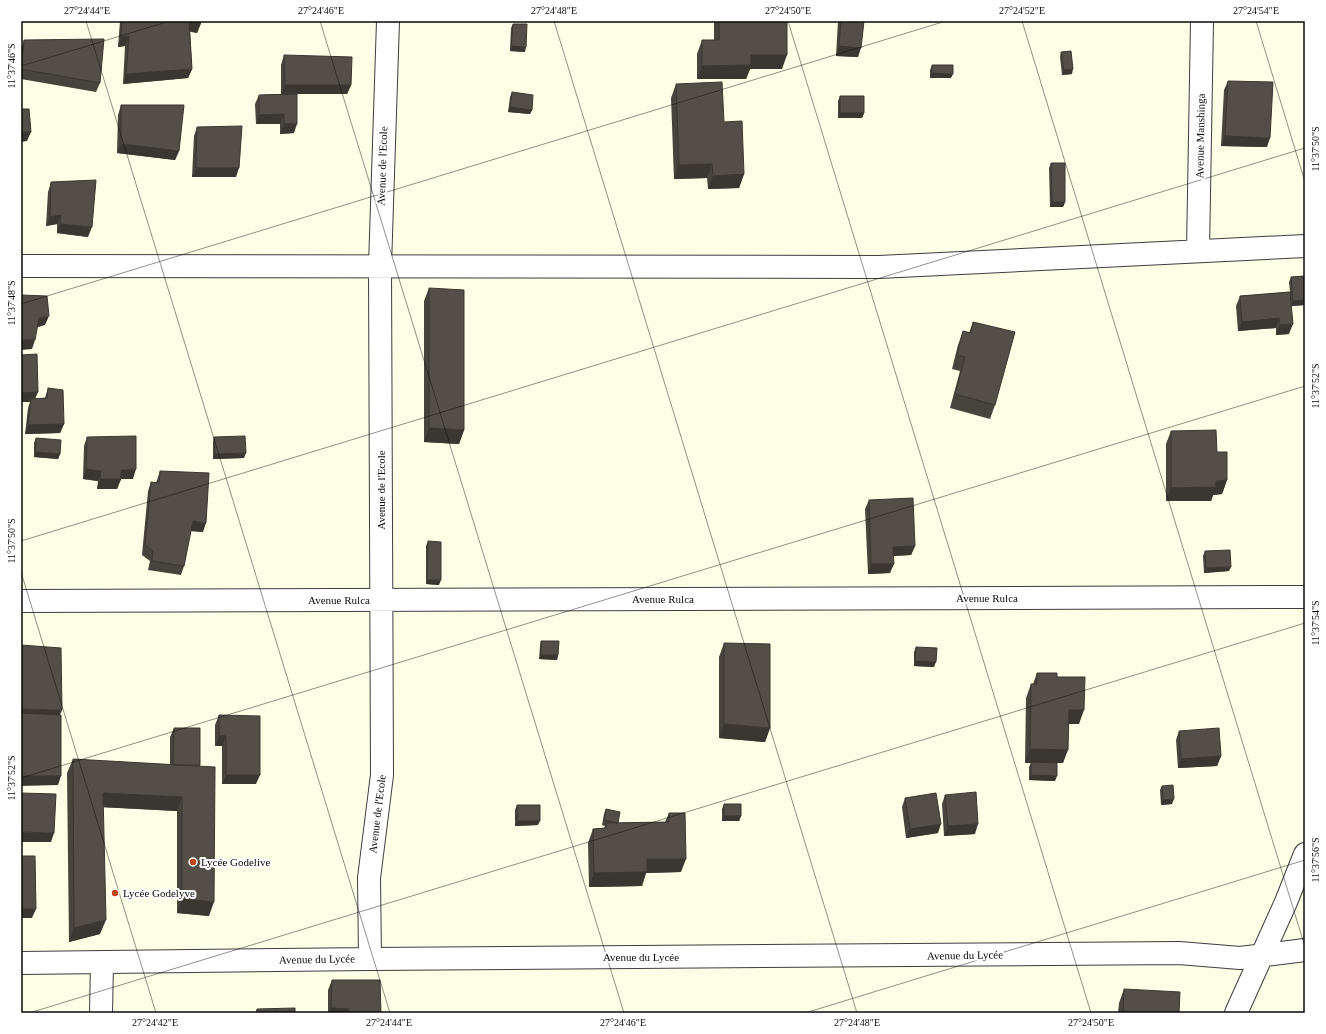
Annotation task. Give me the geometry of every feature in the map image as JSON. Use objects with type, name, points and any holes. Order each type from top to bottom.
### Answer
[{"type":"street","name":"Avenue de l'Ecole","points":[[370,958],[369,878],[382,775],[380,266],[388,21]]},
{"type":"street","name":"Avenue Manshinga","points":[[1198,251],[1202,21]]},
{"type":"street","points":[[21,266],[879,267],[1305,246]]},
{"type":"street","name":"Avenue Rulca","points":[[21,601],[1305,597]]},
{"type":"street","points":[[1236,1013],[1261,954],[1286,902],[1305,854]]},
{"type":"street","name":"Avenue du Lycée","points":[[21,963],[370,958],[1179,953],[1240,958],[1261,954],[1305,950]]},
{"type":"street","points":[[101,1013],[102,963]]},
{"type":"building","points":[[122,21],[189,21],[192,69],[126,74],[129,36],[121,37]]},
{"type":"building","points":[[189,21],[201,21],[201,23]]},
{"type":"building","points":[[719,21],[787,21],[787,55],[751,55],[751,65],[702,66],[702,40],[719,40]]},
{"type":"building","points":[[841,21],[864,21],[861,48],[839,46]]},
{"type":"building","points":[[513,24],[527,24],[526,47],[511,46]]},
{"type":"building","points":[[104,39],[100,83],[21,69],[24,40]]},
{"type":"building","points":[[1071,51],[1073,69],[1064,70],[1061,52]]},
{"type":"building","points":[[284,55],[352,57],[351,85],[285,85]]},
{"type":"building","points":[[932,65],[953,65],[953,74],[932,73]]},
{"type":"building","points":[[1228,81],[1273,82],[1270,138],[1225,136]]},
{"type":"building","points":[[722,82],[724,122],[742,121],[744,174],[713,176],[712,164],[679,165],[676,84]]},
{"type":"building","points":[[512,92],[533,95],[532,110],[510,107]]},
{"type":"building","points":[[297,94],[297,124],[284,124],[284,114],[259,115],[259,95]]},
{"type":"building","points":[[840,96],[864,96],[864,113],[840,113]]},
{"type":"building","points":[[121,105],[184,105],[179,151],[121,144]]},
{"type":"building","points":[[21,109],[29,109],[31,132],[21,132]]},
{"type":"building","points":[[242,126],[239,168],[196,168],[197,127]]},
{"type":"building","points":[[1051,163],[1065,163],[1065,202],[1052,202]]},
{"type":"building","points":[[96,180],[92,227],[60,224],[61,215],[50,217],[51,182]]},
{"type":"building","points":[[1305,276],[1305,300],[1293,301],[1291,277]]},
{"type":"building","points":[[429,288],[464,290],[464,430],[429,428]]},
{"type":"building","points":[[1290,292],[1293,324],[1280,325],[1279,318],[1242,322],[1240,296]]},
{"type":"building","points":[[21,295],[47,296],[49,316],[39,318],[35,340],[21,340]]},
{"type":"building","points":[[973,322],[1015,332],[995,405],[955,394],[965,357],[957,355],[963,331],[971,333]]},
{"type":"building","points":[[37,354],[38,392],[21,393],[21,355]]},
{"type":"building","points":[[48,388],[63,390],[64,424],[28,425],[31,399],[47,398]]},
{"type":"building","points":[[1216,430],[1217,452],[1227,452],[1227,480],[1216,481],[1216,487],[1171,488],[1171,431]]},
{"type":"building","points":[[136,436],[136,469],[121,470],[121,479],[100,479],[101,471],[86,469],[87,437]]},
{"type":"building","points":[[245,436],[246,453],[215,454],[214,437]]},
{"type":"building","points":[[36,438],[61,440],[60,454],[35,452]]},
{"type":"building","points":[[160,471],[209,473],[206,523],[193,521],[184,566],[152,561],[153,551],[145,545],[151,482],[159,483]]},
{"type":"building","points":[[913,498],[915,546],[893,547],[894,564],[871,564],[869,500]]},
{"type":"building","points":[[428,541],[441,542],[441,580],[427,580]]},
{"type":"building","points":[[1230,550],[1231,567],[1206,568],[1205,551]]},
{"type":"building","points":[[541,641],[559,641],[558,655],[541,655]]},
{"type":"building","points":[[724,643],[770,644],[770,728],[724,724]]},
{"type":"building","points":[[21,645],[61,648],[62,710],[21,709]]},
{"type":"building","points":[[916,647],[937,648],[936,662],[915,661]]},
{"type":"building","points":[[1037,673],[1057,673],[1057,677],[1085,677],[1084,710],[1069,710],[1068,750],[1030,749],[1031,684],[1037,684]]},
{"type":"building","points":[[21,713],[61,715],[61,776],[21,776]]},
{"type":"building","points":[[219,715],[260,716],[260,775],[226,775],[226,736],[219,736]]},
{"type":"building","points":[[174,728],[200,728],[200,765],[173,765]]},
{"type":"building","points":[[1219,728],[1221,756],[1181,759],[1179,731]]},
{"type":"building","name":"Lycée Godelive","points":[[73,759],[215,767],[214,902],[182,899],[182,797],[103,793],[106,920],[74,928]]},
{"type":"building","points":[[1031,762],[1057,763],[1057,776],[1031,775]]},
{"type":"building","points":[[1173,785],[1174,799],[1163,800],[1162,786]]},
{"type":"building","points":[[976,792],[978,824],[948,826],[945,795]]},
{"type":"building","points":[[21,793],[56,794],[54,833],[21,832]]},
{"type":"building","points":[[936,793],[941,824],[910,829],[905,798]]},
{"type":"building","points":[[724,804],[741,804],[741,816],[724,816]]},
{"type":"building","points":[[517,805],[540,805],[540,821],[517,821]]},
{"type":"building","points":[[606,809],[620,812],[618,823],[604,820]]},
{"type":"building","points":[[669,813],[685,813],[686,859],[647,859],[647,872],[594,873],[593,829],[606,828],[606,823],[669,822]]},
{"type":"building","points":[[21,856],[35,856],[36,909],[21,909]]},
{"type":"building","points":[[332,980],[380,980],[381,1013],[349,1013],[349,1009],[331,1008]]},
{"type":"building","points":[[1124,989],[1180,992],[1179,1013],[1126,1013],[1126,1011],[1123,1011]]},
{"type":"building","points":[[295,1008],[295,1013],[256,1013],[257,1009]]},
{"type":"place","name":"Lycée Godelive","points":[[193,862]]},
{"type":"place","name":"Lycée Godelyve","points":[[115,893]]}]
